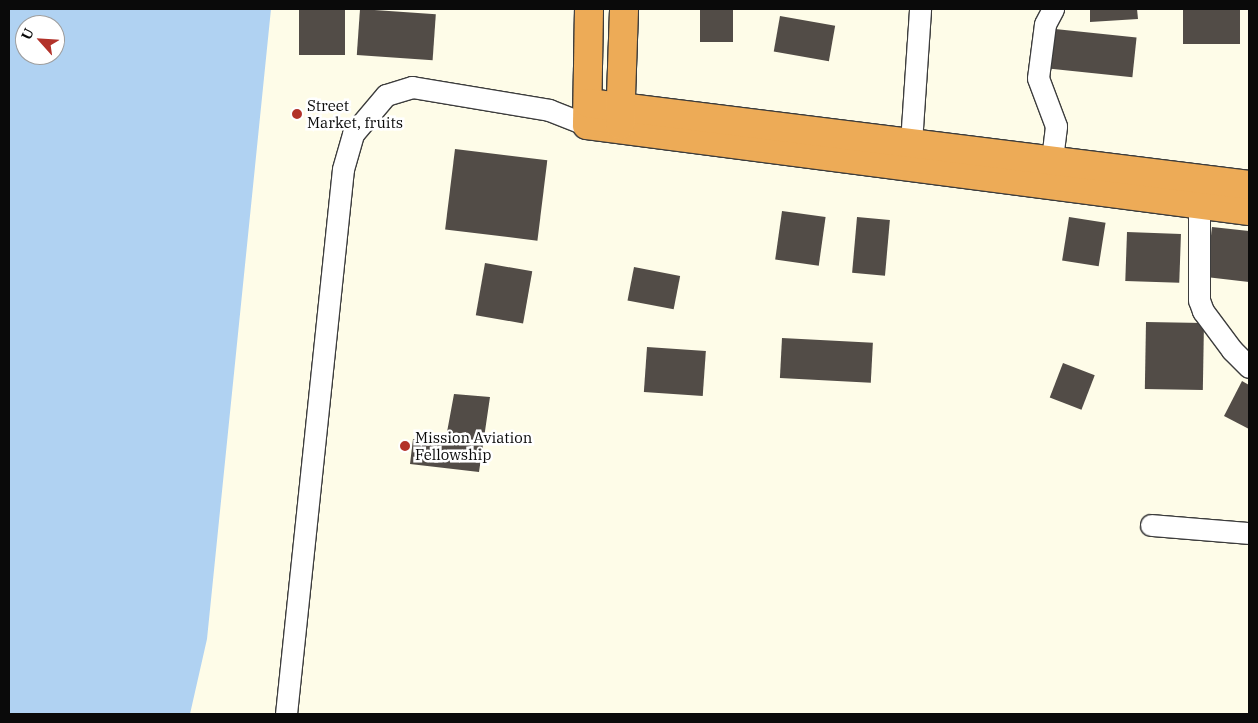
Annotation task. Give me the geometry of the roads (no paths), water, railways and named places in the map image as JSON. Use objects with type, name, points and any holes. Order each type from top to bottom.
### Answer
[{"type":"highway","points":[[589,9],[587,114],[910,154],[1249,211]]},
{"type":"highway","points":[[621,119],[624,9]]},
{"type":"highway","points":[[910,154],[1052,158],[1249,184]]},
{"type":"street","points":[[910,154],[920,9]]},
{"type":"street","points":[[1052,158],[1056,126],[1038,78],[1045,24],[1053,9]]},
{"type":"street","points":[[286,714],[343,169],[354,134],[386,95],[412,87],[549,110],[587,114]]},
{"type":"street","points":[[1199,204],[1196,267],[1199,300],[1232,350],[1249,368]]},
{"type":"street","points":[[1151,525],[1249,533]]},
{"type":"water","points":[[9,9],[271,9],[207,639],[190,714],[9,714]]},
{"type":"place","name":"Street Market, fruits","points":[[297,114]]},
{"type":"place","name":"Mission Aviation Fellowship","points":[[405,446]]}]
